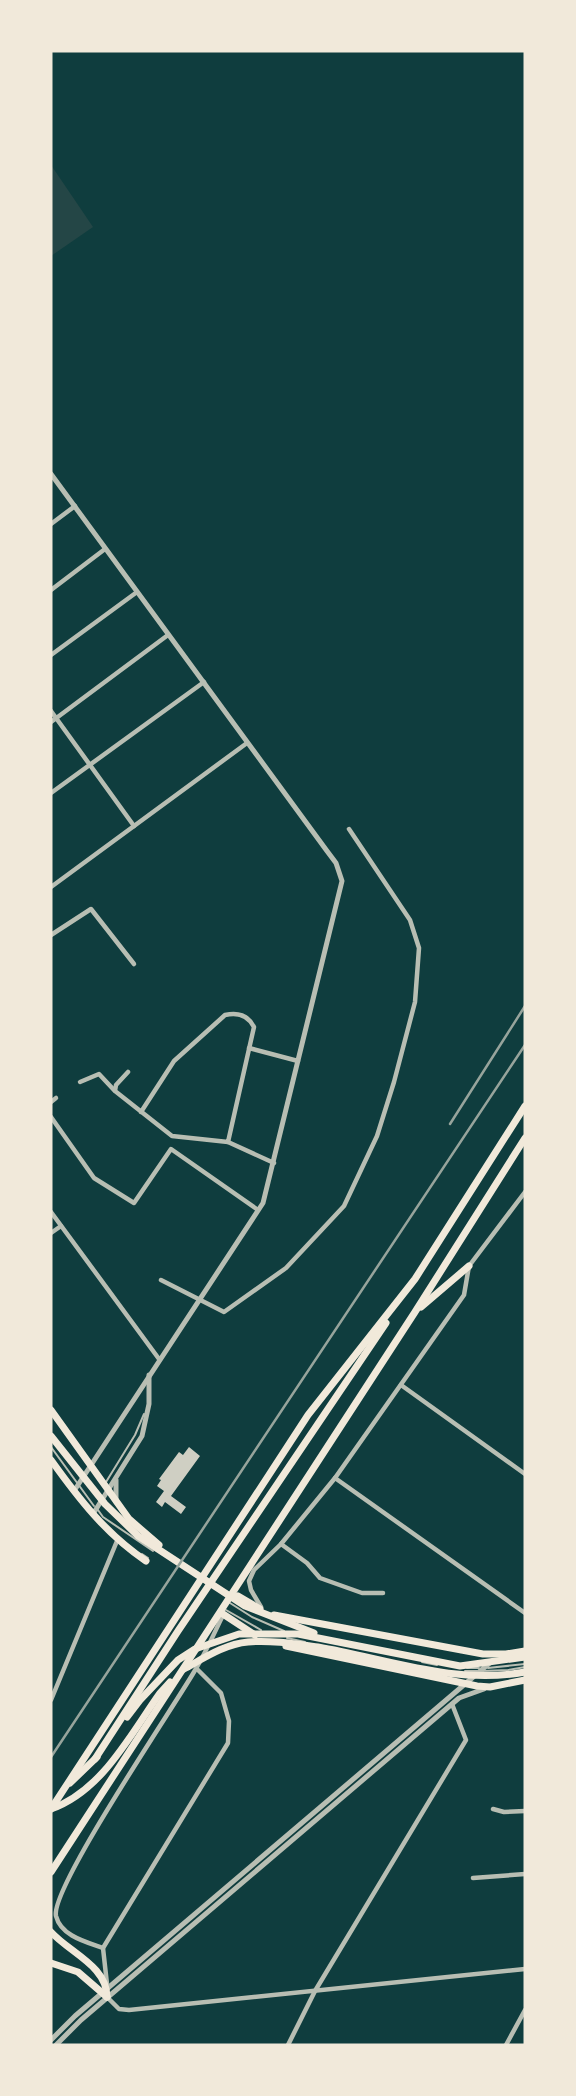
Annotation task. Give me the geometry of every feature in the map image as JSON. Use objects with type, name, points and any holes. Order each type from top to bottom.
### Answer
[{"type":"main road","points":[[94,1759],[415,1279],[525,1106]]},
{"type":"main road","points":[[51,1872],[525,1138]]},
{"type":"main road","points":[[415,1312],[469,1266]]},
{"type":"main road","points":[[51,1809],[308,1415],[415,1279]]},
{"type":"main road","points":[[51,1410],[117,1503],[156,1548]]},
{"type":"main road","points":[[51,1436],[105,1504],[138,1536],[244,1606],[331,1640]]},
{"type":"main road","points":[[51,1460],[117,1541],[147,1559]]},
{"type":"main road","points":[[238,1596],[265,1612],[450,1649],[483,1654],[525,1651]]},
{"type":"main road","points":[[224,1612],[257,1636],[283,1645],[466,1684],[491,1687],[525,1680]]},
{"type":"main road","points":[[51,1796],[79,1776],[140,1700],[178,1660],[195,1649],[239,1634],[287,1633],[460,1666],[525,1657]]},
{"type":"main road","points":[[51,1809],[65,1804],[94,1783],[160,1693],[182,1670],[216,1652],[247,1642],[297,1644],[460,1676],[506,1676],[525,1672]]},
{"type":"main road","points":[[51,1817],[70,1779]]},
{"type":"main road","points":[[51,1932],[92,1966],[106,1993]]},
{"type":"main road","points":[[51,1963],[78,1972],[106,1993]]},
{"type":"street","points":[[51,474],[336,863],[342,881],[263,1203],[76,1488]]},
{"type":"street","points":[[51,524],[75,506]]},
{"type":"street","points":[[51,590],[105,549]]},
{"type":"street","points":[[51,655],[137,592]]},
{"type":"street","points":[[53,720],[169,635]]},
{"type":"street","points":[[51,793],[204,682]]},
{"type":"street","points":[[51,711],[53,720],[134,826]]},
{"type":"street","points":[[51,887],[247,743]]},
{"type":"street","points":[[162,1280],[224,1312],[286,1268],[344,1206],[377,1136],[415,1002],[419,948],[410,920],[349,829]]},
{"type":"street","points":[[51,935],[91,909],[134,964]]},
{"type":"street","points":[[141,1112],[174,1061],[225,1015],[241,1014],[251,1020],[254,1027],[228,1142]]},
{"type":"street","points":[[249,1048],[298,1062]]},
{"type":"street","points":[[115,1091],[116,1085],[128,1072]]},
{"type":"street","points":[[80,1082],[99,1074],[115,1091],[172,1136],[228,1142],[274,1163]]},
{"type":"street","points":[[51,1117],[94,1178],[134,1203],[171,1149],[258,1210]]},
{"type":"street","points":[[265,1612],[254,1597],[249,1581],[254,1570],[281,1544],[334,1478],[464,1296],[469,1266],[525,1192]]},
{"type":"street","points":[[51,1212],[159,1359]]},
{"type":"street","points":[[51,1233],[61,1226]]},
{"type":"street","points":[[97,1514],[106,1487],[116,1477],[142,1436],[149,1404],[149,1376]]},
{"type":"street","points":[[400,1385],[525,1474]]},
{"type":"street","points":[[116,1477],[117,1503]]},
{"type":"street","points":[[334,1478],[525,1613]]},
{"type":"street","points":[[51,1700],[117,1541]]},
{"type":"street","points":[[281,1544],[307,1563],[320,1577],[362,1593],[383,1593]]},
{"type":"street","points":[[103,1948],[70,1934],[57,1919],[55,1909],[71,1869],[197,1669],[224,1612]]},
{"type":"street","points":[[51,2040],[483,1669],[506,1654]]},
{"type":"street","points":[[197,1669],[220,1693],[229,1721],[228,1744],[103,1948],[106,1993],[119,2009],[525,1969]]},
{"type":"street","points":[[55,2045],[106,1993],[452,1704],[469,1693],[491,1687]]},
{"type":"street","points":[[288,2045],[315,1991],[466,1740],[452,1704]]},
{"type":"street","points":[[493,1809],[504,1812],[525,1811]]},
{"type":"street","points":[[473,1878],[525,1874]]},
{"type":"street","points":[[506,2045],[525,2010]]},
{"type":"lane","points":[[106,1487],[149,1404]]},
{"type":"lane","points":[[51,1447],[76,1488]]},
{"type":"lane","points":[[97,1514],[156,1548]]},
{"type":"lane","points":[[97,1514],[119,1538],[147,1559]]},
{"type":"lane","points":[[229,1603],[259,1620],[293,1633],[433,1664],[483,1669]]},
{"type":"lane","points":[[224,1612],[257,1629],[280,1636],[432,1668],[459,1671],[525,1665]]},
{"type":"shaded area","points":[[51,165],[93,227],[51,256]]},
{"type":"building","points":[[189,1447],[200,1456],[171,1496],[186,1507],[181,1514],[165,1502],[162,1507],[156,1502],[164,1491],[157,1486],[161,1480],[159,1479],[179,1452],[183,1455]]},
{"type":"railway","points":[[450,1124],[525,1006]]},
{"type":"railway","points":[[51,1757],[525,1045]]}]
